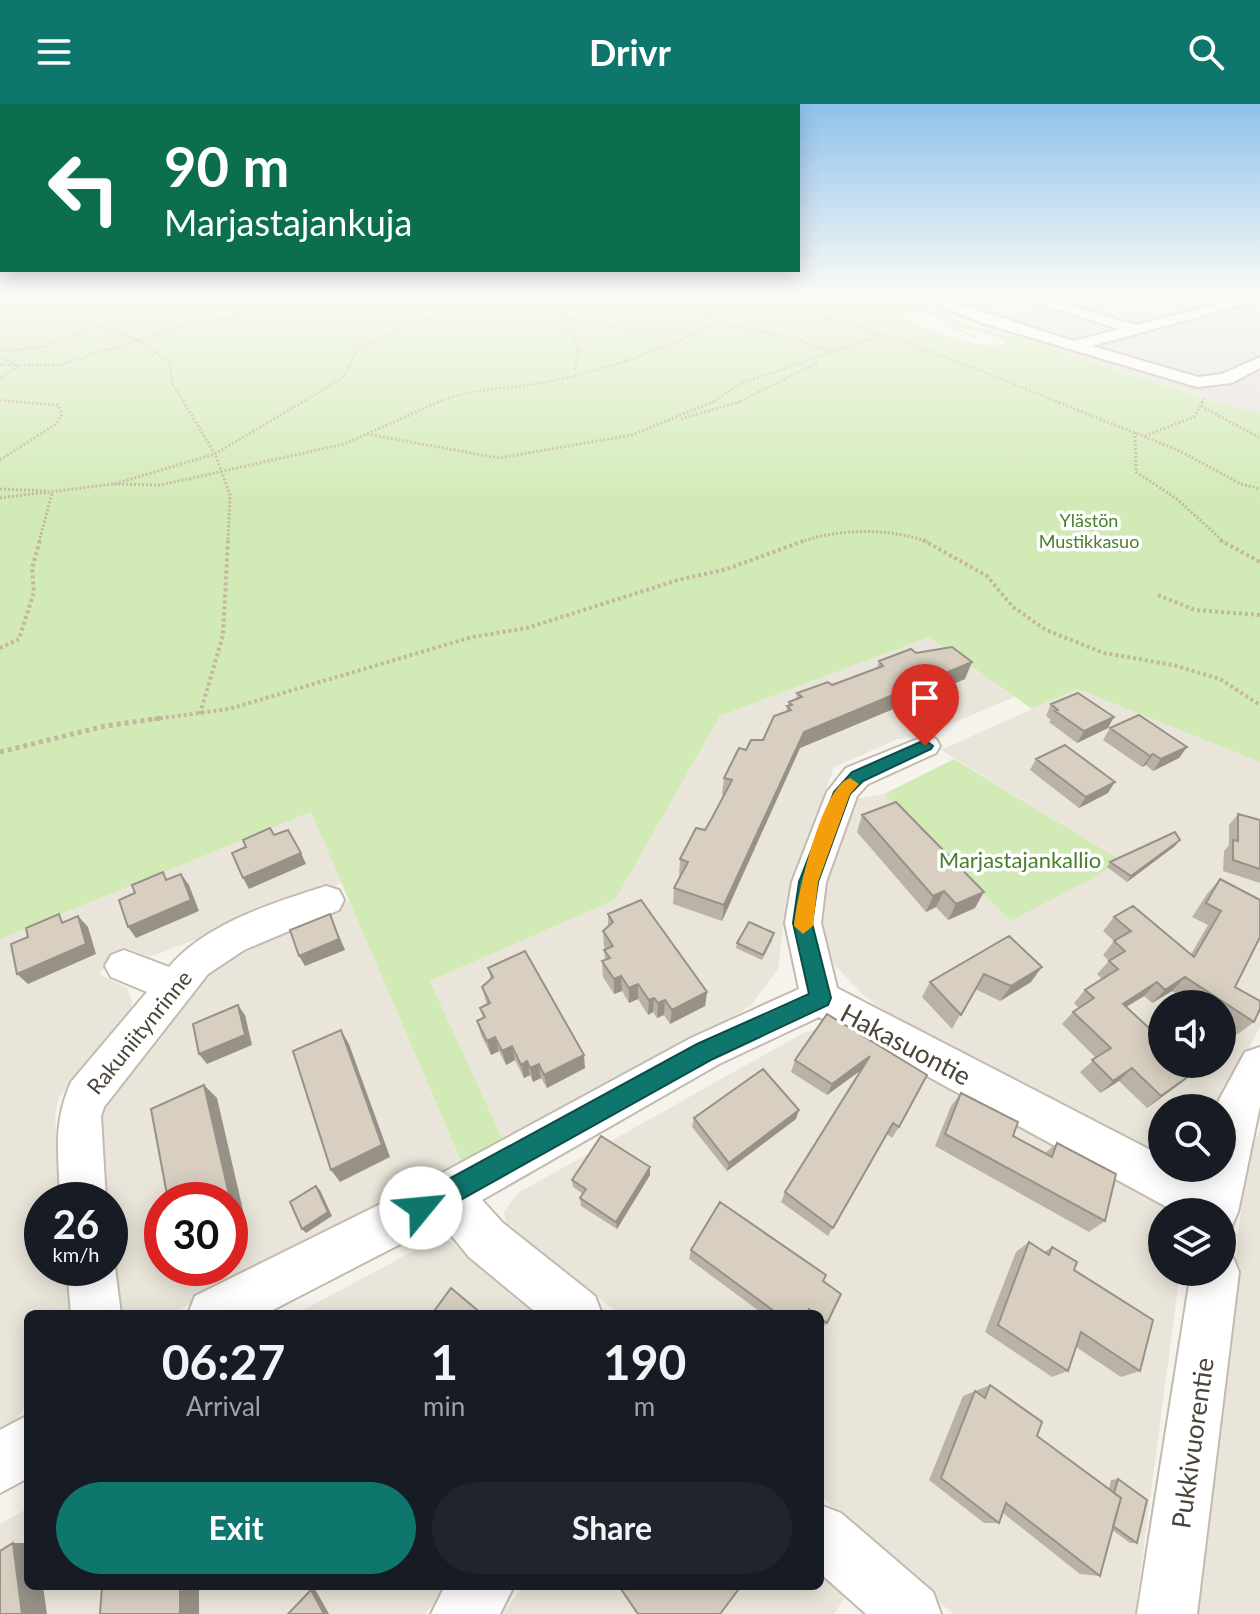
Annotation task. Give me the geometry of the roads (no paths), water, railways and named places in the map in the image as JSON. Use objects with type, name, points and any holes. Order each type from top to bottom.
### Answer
[{"type":"street","points":[[1137,363],[1197,382],[1226,379],[1257,363]]},
{"type":"street","points":[[820,998],[803,923],[809,882],[843,792],[857,776],[925,746]]},
{"type":"street","name":"Rakuniitynrinne","points":[[82,1182],[79,1116],[86,1096],[175,986],[195,963],[231,939],[326,900]]},
{"type":"street","points":[[124,966],[175,986]]},
{"type":"street","name":"Hakasuontie","points":[[221,1310],[447,1195],[705,1051],[820,998],[1193,1198]]},
{"type":"street","points":[[1218,1198],[1240,1100],[1260,1066]]},
{"type":"street","points":[[447,1195],[486,1240],[572,1310]]},
{"type":"street","points":[[93,1286],[96,1310]]},
{"type":"street","name":"Pukkivuorentie","points":[[1167,1614],[1213,1286]]},
{"type":"street","points":[[0,1465],[24,1445]]},
{"type":"street","points":[[824,1538],[911,1614]]},
{"type":"street","points":[[461,1614],[481,1590]]},
{"type":"park label","name":"Ylästön Mustikkasuo","points":[[1089,530]]},
{"type":"park label","name":"Marjastajankallio","points":[[1020,859]]}]
